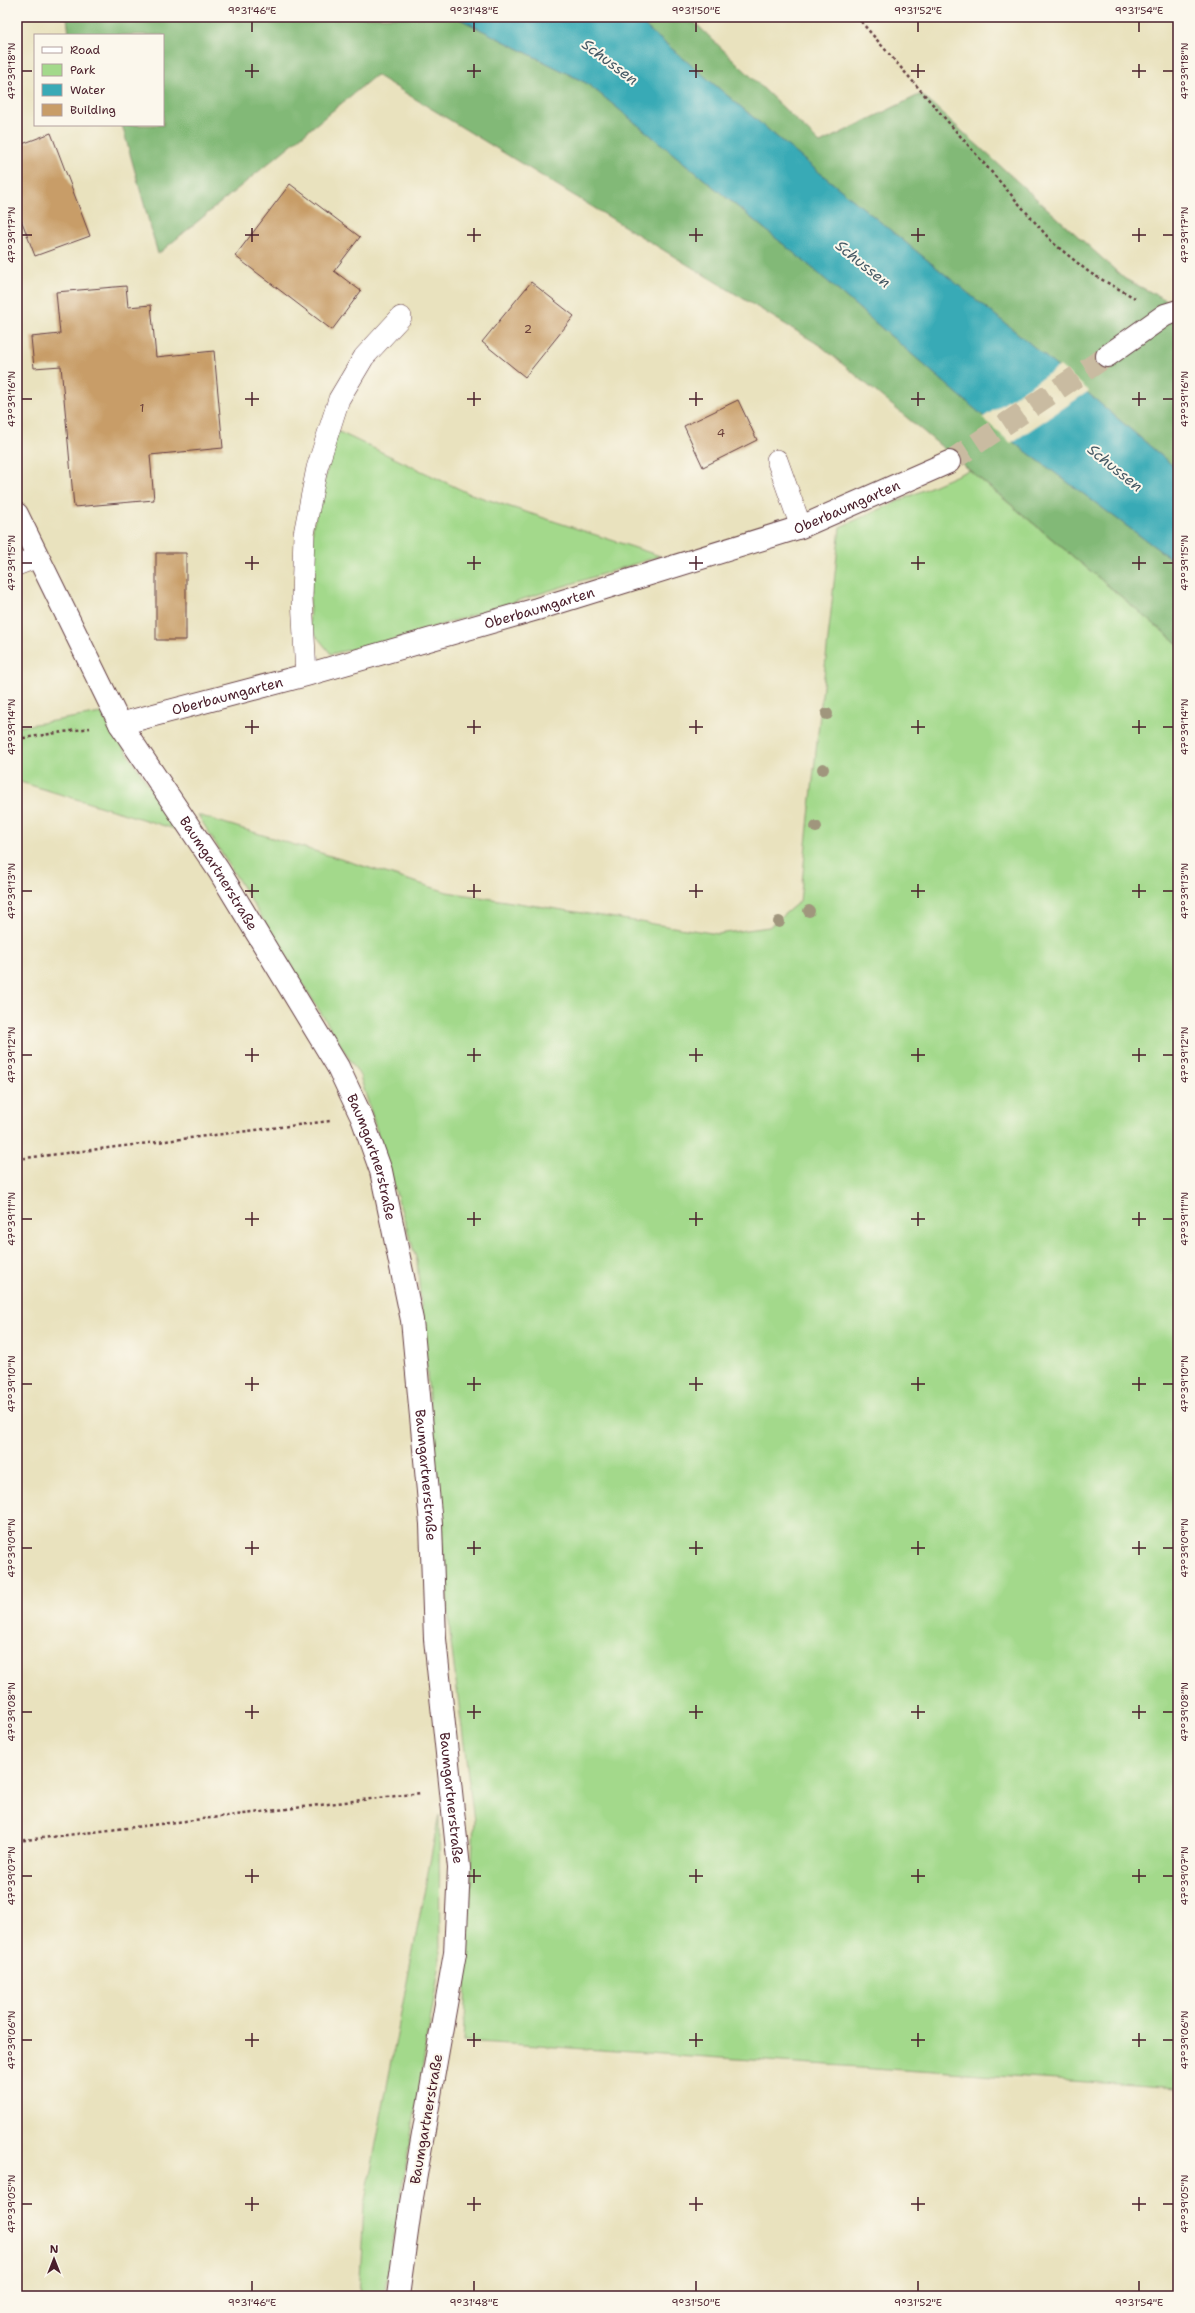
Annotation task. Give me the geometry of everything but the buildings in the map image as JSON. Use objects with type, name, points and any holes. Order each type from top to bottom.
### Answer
[{"type":"street","points":[[1107,356],[1172,313]]},
{"type":"street","name":"Oberbaumgarten","points":[[120,724],[306,675],[537,609],[801,527],[950,462]]},
{"type":"street","name":"Baumgartnerstraße","points":[[17,514],[120,724],[223,877],[338,1067],[362,1118],[382,1171],[412,1320],[431,1524],[435,1639],[459,1868],[455,1953],[411,2203],[398,2296]]},
{"type":"lane","points":[[306,675],[302,598],[304,534],[317,468],[339,399],[364,357],[401,316]]},
{"type":"lane","points":[[777,460],[801,527]]},
{"type":"lane","points":[[17,565],[38,557]]},
{"type":"path","points":[[856,17],[1053,243],[1090,273],[1172,313]]},
{"type":"path","points":[[17,739],[120,724]]},
{"type":"path","points":[[17,1159],[362,1118]]},
{"type":"path","points":[[17,1841],[451,1790]]},
{"type":"green space","points":[[67,17],[456,17],[588,84],[811,267],[1012,441],[1178,564],[1178,644],[821,346],[376,75],[158,254],[122,126],[164,126],[164,34],[69,34]]},
{"type":"green space","points":[[634,17],[689,17],[820,143],[921,94],[1125,279],[1178,306],[1178,470],[1027,341],[809,164]]},
{"type":"green space","points":[[337,431],[468,493],[660,556],[396,639],[331,654],[309,627],[313,526]]},
{"type":"green space","points":[[969,470],[1178,644],[1178,2088],[463,2041],[474,1821],[451,1643],[417,1261],[360,1076],[198,815],[447,892],[718,934],[769,927],[800,901],[840,527]]},
{"type":"green space","points":[[101,713],[178,830],[17,781],[17,727]]},
{"type":"green space","points":[[439,1815],[440,1963],[384,2296],[359,2296],[364,2206]]},
{"type":"water","name":"Schussen","points":[[456,17],[634,17],[809,164],[1027,341],[1178,470],[1178,564],[1012,441],[811,267],[588,84]]},
{"type":"pier","points":[[1060,366],[1089,391],[1011,443],[982,418]]},
{"type":"tunnel","points":[[949,462],[1107,356]]}]
